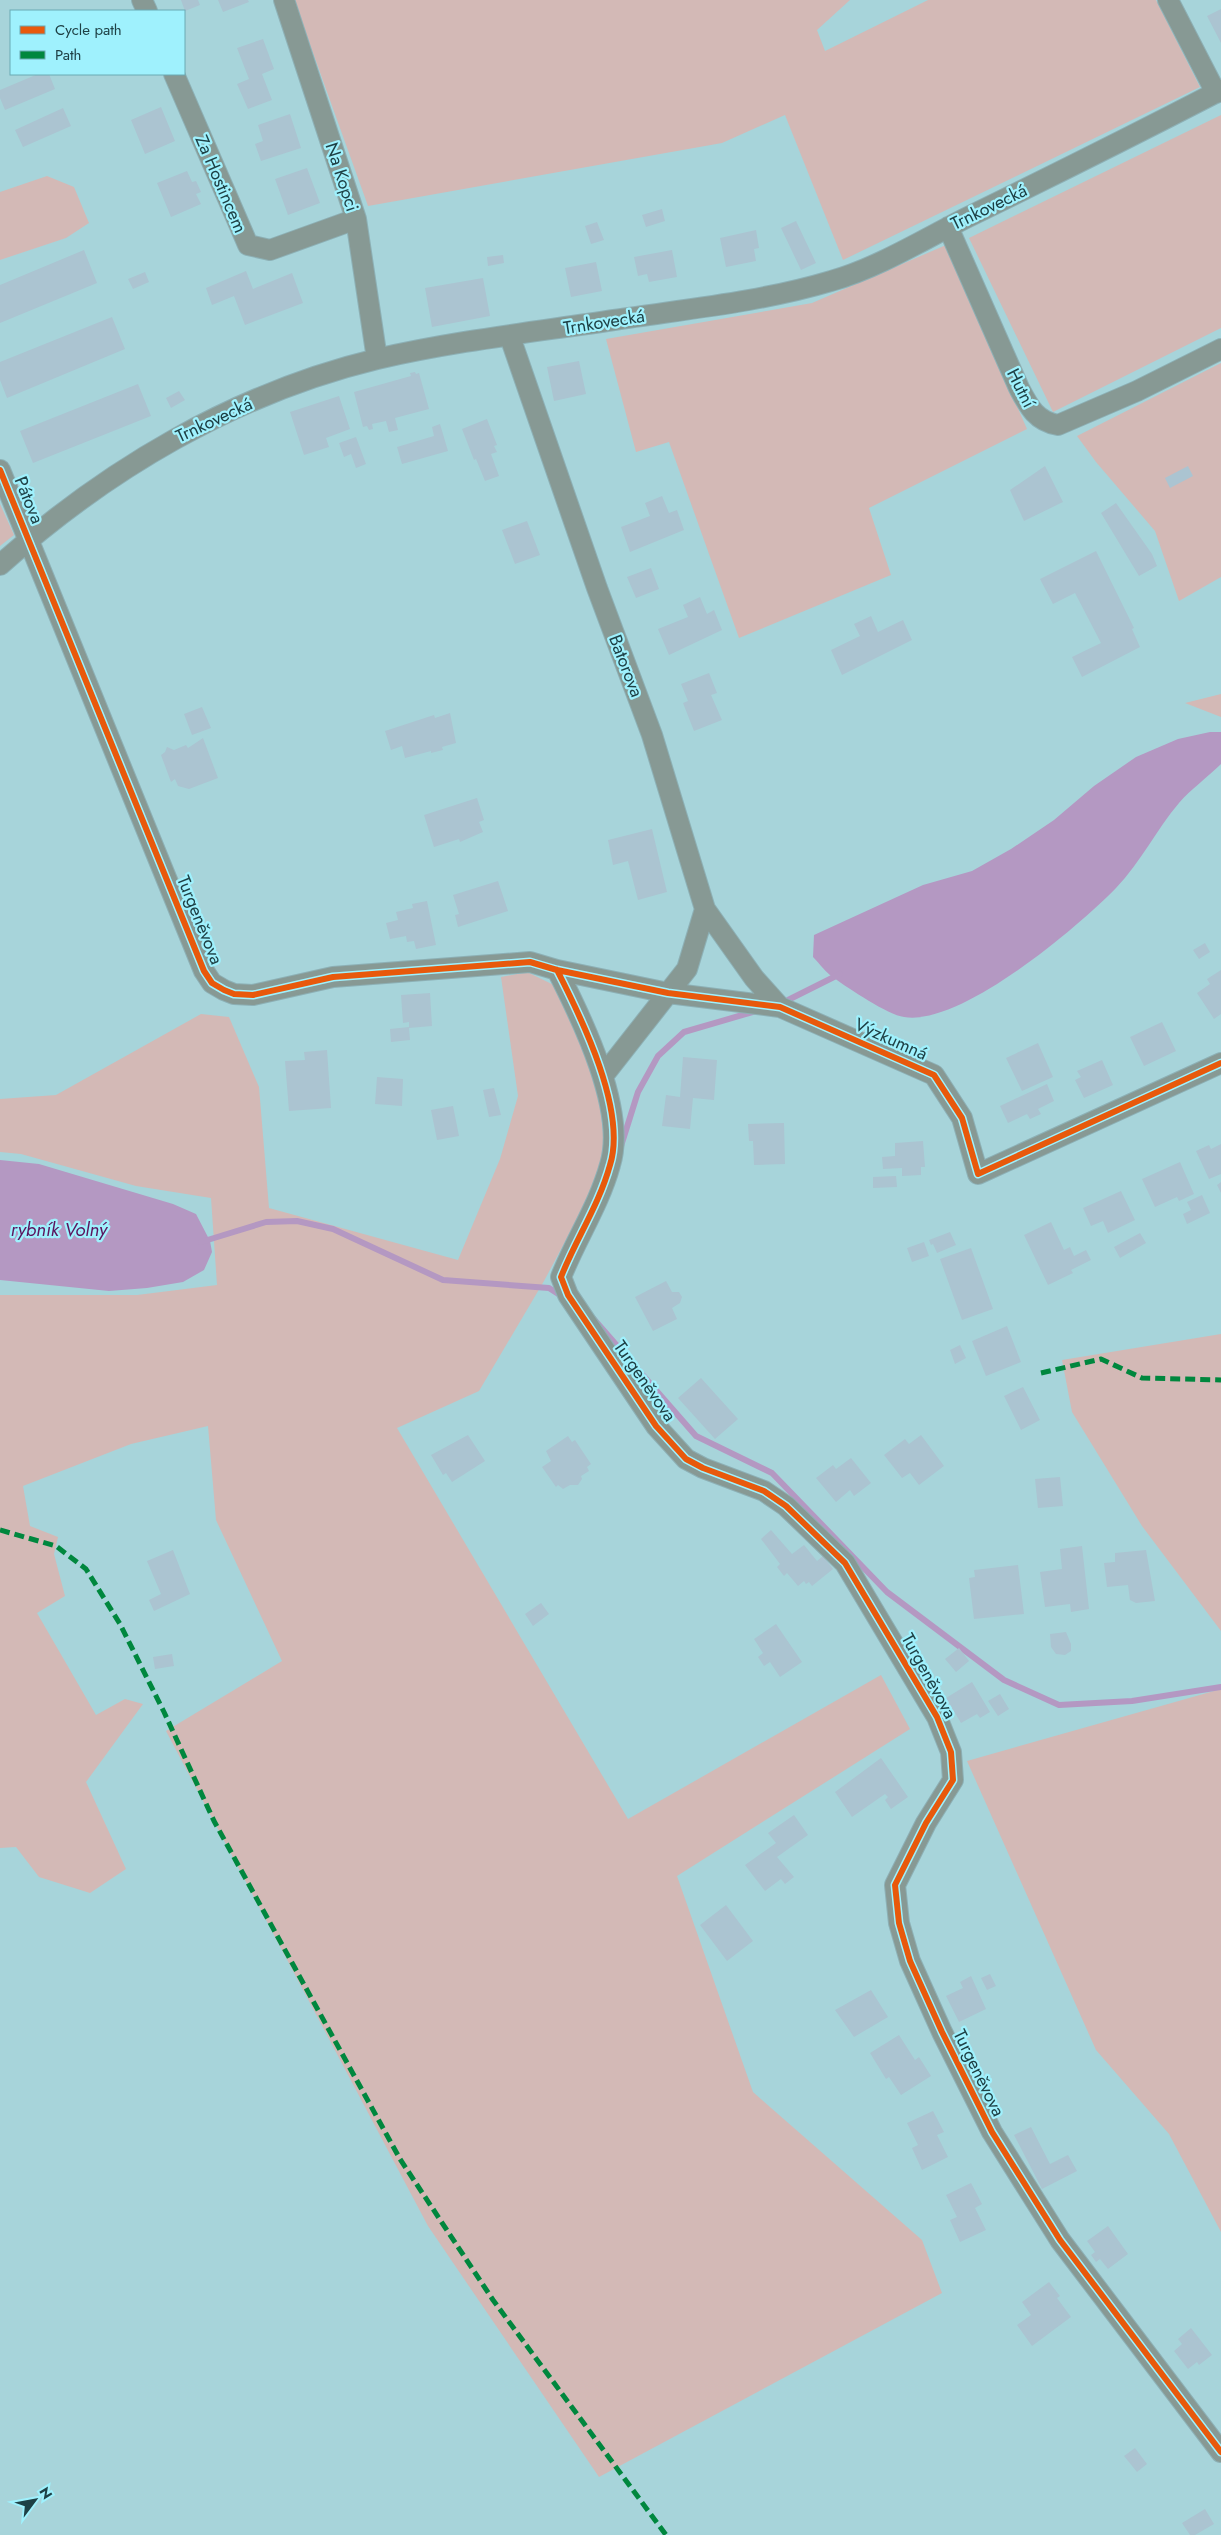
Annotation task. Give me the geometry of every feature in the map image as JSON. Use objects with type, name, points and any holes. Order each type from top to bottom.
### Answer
[{"type":"street","name":"Na Kopci","points":[[284,0],[356,219],[378,359]]},
{"type":"street","points":[[1168,0],[1219,92]]},
{"type":"street","name":"Za Hostincem","points":[[174,75],[248,245],[270,250],[356,219]]},
{"type":"street","name":"Trnkovecká","points":[[0,566],[112,478],[172,440],[229,412],[298,383],[378,359],[802,289],[849,275],[1219,92]]},
{"type":"street","name":"Hutní","points":[[948,227],[1019,388],[1033,412],[1045,423],[1058,425],[1137,391],[1221,348]]},
{"type":"street","name":"Batorova","points":[[510,336],[597,588],[652,735],[705,909],[754,978],[780,1006]]},
{"type":"street","name":"Pátova","points":[[0,470],[30,541]]},
{"type":"street","name":"Turgeněvova","points":[[30,541],[204,971],[218,987],[234,994],[253,995],[334,977],[530,962],[558,970],[578,1011],[604,1076],[614,1147],[611,1165],[594,1210],[574,1243],[561,1277],[568,1295],[656,1426],[686,1459],[702,1468],[764,1491],[786,1506],[845,1563],[933,1710],[951,1752],[953,1780],[926,1823],[895,1885],[899,1923],[910,1961],[942,2032],[992,2132],[1060,2240],[1221,2452]]},
{"type":"street","points":[[604,1076],[687,969],[705,909]]},
{"type":"street","name":"Výzkumná","points":[[558,970],[668,993],[780,1006],[934,1075],[962,1118],[978,1174],[1221,1063]]},
{"type":"shaded area","points":[[294,0],[850,0],[817,30],[825,51],[928,0],[1156,0],[1200,87],[843,260],[785,115],[722,143],[368,206]]},
{"type":"shaded area","points":[[1221,115],[1221,328],[1053,412],[969,238]]},
{"type":"shaded area","points":[[47,176],[74,187],[89,223],[66,238],[0,260],[0,192]]},
{"type":"shaded area","points":[[946,245],[1027,429],[869,508],[891,575],[739,638],[669,442],[636,452],[606,339],[812,303]]},
{"type":"shaded area","points":[[1221,363],[1221,577],[1179,601],[1155,531],[1096,462],[1077,436]]},
{"type":"shaded area","points":[[0,504],[14,535],[0,546]]},
{"type":"shaded area","points":[[1221,694],[1221,717],[1185,703]]},
{"type":"shaded area","points":[[527,972],[558,987],[597,1079],[605,1151],[591,1193],[544,1281],[479,1391],[397,1428],[628,1819],[881,1675],[910,1729],[677,1876],[753,2092],[922,2240],[942,2293],[599,2477],[428,2226],[166,1731],[282,1661],[216,1520],[208,1426],[131,1444],[23,1486],[30,1526],[58,1537],[54,1554],[65,1596],[37,1613],[96,1715],[125,1699],[143,1704],[86,1782],[126,1869],[90,1893],[39,1877],[16,1847],[0,1848],[0,1295],[137,1295],[217,1285],[211,1198],[136,1186],[21,1154],[0,1152],[0,1099],[56,1095],[201,1014],[229,1017],[259,1087],[269,1208],[458,1260],[500,1159],[518,1096],[501,977]]},
{"type":"shaded area","points":[[1221,1334],[1221,1631],[1142,1526],[1072,1412],[1062,1360]]},
{"type":"shaded area","points":[[1221,1689],[1221,2232],[1169,2134],[1096,2050],[967,1761]]},
{"type":"water","points":[[1210,732],[1221,732],[1221,764],[1179,803],[1125,878],[1098,905],[1047,949],[985,991],[955,1007],[928,1016],[904,1017],[888,1011],[849,988],[828,974],[813,957],[814,935],[923,885],[972,871],[1011,849],[1054,820],[1094,786],[1136,757],[1178,739]]},
{"type":"water","name":"rybník Volný","points":[[0,1160],[39,1164],[173,1204],[196,1214],[210,1241],[212,1252],[204,1270],[183,1282],[147,1288],[109,1291],[0,1280]]},
{"type":"building","points":[[181,0],[198,0],[200,5],[185,10]]},
{"type":"building","points":[[218,0],[248,0],[249,2],[223,12]]},
{"type":"building","points":[[1221,9],[1221,43],[1207,16]]},
{"type":"building","points":[[263,39],[274,69],[262,74],[272,100],[248,109],[237,84],[249,79],[237,48]]},
{"type":"building","points":[[36,75],[49,75],[55,89],[5,110],[0,98],[0,90]]},
{"type":"building","points":[[161,107],[175,141],[145,154],[131,120]]},
{"type":"building","points":[[63,108],[71,126],[23,147],[15,130]]},
{"type":"building","points":[[290,114],[301,148],[261,161],[255,144],[263,141],[258,125]]},
{"type":"building","points":[[307,168],[320,203],[288,215],[275,179]]},
{"type":"building","points":[[187,171],[192,182],[196,181],[201,192],[196,194],[201,204],[171,217],[157,183]]},
{"type":"building","points":[[662,209],[665,221],[646,227],[642,215]]},
{"type":"building","points":[[796,221],[816,263],[801,270],[781,228]]},
{"type":"building","points":[[597,222],[604,240],[591,244],[585,226]]},
{"type":"building","points":[[756,230],[759,248],[754,249],[756,261],[726,267],[720,238]]},
{"type":"building","points":[[84,250],[97,283],[0,323],[0,285]]},
{"type":"building","points":[[672,250],[677,277],[649,282],[647,274],[638,276],[634,257]]},
{"type":"building","points":[[503,255],[504,263],[488,266],[487,257]]},
{"type":"building","points":[[596,262],[602,291],[571,297],[565,268]]},
{"type":"building","points":[[246,271],[253,289],[292,273],[303,303],[245,325],[234,296],[212,305],[206,288]]},
{"type":"building","points":[[145,272],[149,282],[133,289],[128,279]]},
{"type":"building","points":[[483,278],[490,316],[432,327],[425,288]]},
{"type":"building","points":[[112,317],[125,349],[7,398],[0,380],[0,362]]},
{"type":"building","points":[[579,361],[586,394],[554,401],[547,367]]},
{"type":"building","points":[[415,372],[416,374],[419,373],[429,409],[395,418],[398,430],[389,432],[386,421],[372,424],[373,429],[369,430],[367,426],[363,427],[354,392],[411,376],[410,373]]},
{"type":"building","points":[[138,384],[151,416],[33,463],[20,431]]},
{"type":"building","points":[[179,391],[185,400],[171,408],[166,398]]},
{"type":"building","points":[[339,396],[350,429],[326,438],[329,447],[304,455],[290,412]]},
{"type":"building","points":[[487,419],[497,445],[494,446],[497,452],[491,454],[499,476],[485,481],[476,459],[474,460],[462,429]]},
{"type":"building","points":[[440,424],[448,451],[402,464],[397,447],[434,436],[432,427]]},
{"type":"building","points":[[356,437],[366,464],[356,468],[351,454],[344,457],[339,443]]},
{"type":"building","points":[[1045,466],[1063,502],[1024,521],[1010,490]]},
{"type":"building","points":[[1188,466],[1193,476],[1170,488],[1165,478]]},
{"type":"building","points":[[662,496],[669,513],[677,510],[684,530],[630,552],[621,527],[650,516],[645,503]]},
{"type":"building","points":[[1116,503],[1152,554],[1157,566],[1139,576],[1101,513]]},
{"type":"building","points":[[527,521],[540,555],[515,564],[502,530]]},
{"type":"building","points":[[1096,551],[1134,628],[1132,629],[1140,647],[1082,677],[1072,657],[1101,643],[1075,593],[1053,604],[1040,579]]},
{"type":"building","points":[[651,568],[659,589],[636,598],[627,577]]},
{"type":"building","points":[[700,597],[707,614],[714,610],[722,630],[669,655],[658,629],[688,617],[683,605]]},
{"type":"building","points":[[871,616],[878,632],[903,620],[912,640],[842,675],[831,650],[860,636],[854,624]]},
{"type":"building","points":[[709,673],[717,693],[711,695],[722,720],[694,731],[683,703],[688,701],[681,684]]},
{"type":"building","points":[[202,707],[211,728],[192,735],[184,714]]},
{"type":"building","points":[[450,713],[456,743],[442,747],[443,750],[405,758],[402,746],[391,750],[385,731],[434,715],[435,718]]},
{"type":"building","points":[[203,738],[218,778],[189,789],[178,786],[175,779],[171,782],[161,755],[167,747],[174,750],[186,745],[188,748]]},
{"type":"building","points":[[477,798],[484,820],[479,822],[483,832],[460,842],[459,839],[434,847],[424,815]]},
{"type":"building","points":[[652,829],[667,892],[638,900],[628,861],[613,865],[608,840]]},
{"type":"building","points":[[498,881],[508,911],[458,927],[455,915],[459,914],[453,895]]},
{"type":"building","points":[[427,901],[436,945],[416,949],[414,941],[407,942],[406,936],[390,939],[386,923],[398,920],[396,912],[413,908],[412,904]]},
{"type":"building","points":[[1205,943],[1210,952],[1199,959],[1193,950]]},
{"type":"building","points":[[1221,970],[1221,1014],[1214,1019],[1197,993],[1210,984],[1207,979]]},
{"type":"building","points":[[430,993],[432,1026],[409,1028],[410,1040],[391,1042],[390,1029],[409,1027],[409,1022],[403,1023],[401,995]]},
{"type":"building","points":[[1162,1022],[1176,1051],[1144,1066],[1130,1037]]},
{"type":"building","points":[[1038,1043],[1053,1077],[1022,1091],[1006,1058]]},
{"type":"building","points":[[327,1050],[331,1108],[289,1111],[285,1061],[305,1060],[304,1052]]},
{"type":"building","points":[[683,1057],[717,1060],[714,1100],[693,1098],[690,1129],[662,1126],[666,1095],[680,1097]]},
{"type":"building","points":[[1102,1060],[1113,1085],[1084,1098],[1075,1080],[1081,1077],[1077,1071]]},
{"type":"building","points":[[377,1077],[403,1079],[402,1106],[375,1104]]},
{"type":"building","points":[[1047,1084],[1054,1101],[1038,1109],[1041,1114],[1030,1119],[1027,1114],[1008,1123],[1000,1106]]},
{"type":"building","points":[[494,1088],[501,1115],[489,1117],[483,1090]]},
{"type":"building","points":[[453,1106],[459,1136],[437,1140],[431,1110]]},
{"type":"building","points":[[784,1123],[785,1164],[754,1165],[753,1141],[749,1141],[748,1124]]},
{"type":"building","points":[[923,1141],[925,1167],[921,1167],[921,1175],[902,1176],[902,1168],[883,1169],[882,1157],[895,1156],[895,1143]]},
{"type":"building","points":[[1221,1144],[1221,1174],[1209,1179],[1196,1151],[1209,1145],[1211,1149]]},
{"type":"building","points":[[1180,1162],[1194,1194],[1179,1201],[1177,1197],[1155,1207],[1142,1179]]},
{"type":"building","points":[[896,1176],[897,1187],[873,1188],[873,1177]]},
{"type":"building","points":[[1221,1182],[1221,1193],[1217,1185]]},
{"type":"building","points":[[1121,1191],[1135,1220],[1108,1233],[1103,1221],[1091,1226],[1083,1208]]},
{"type":"building","points":[[1202,1195],[1210,1213],[1187,1224],[1183,1214],[1191,1210],[1187,1202]]},
{"type":"building","points":[[1051,1222],[1064,1250],[1070,1247],[1074,1256],[1086,1250],[1091,1260],[1071,1270],[1073,1273],[1048,1285],[1024,1235]]},
{"type":"building","points":[[950,1232],[956,1245],[937,1253],[929,1240]]},
{"type":"building","points":[[1140,1233],[1146,1243],[1120,1258],[1114,1247]]},
{"type":"building","points":[[924,1242],[929,1256],[912,1262],[907,1248]]},
{"type":"building","points":[[971,1248],[993,1309],[962,1320],[940,1259]]},
{"type":"building","points":[[666,1281],[672,1292],[679,1292],[682,1297],[680,1303],[672,1308],[677,1319],[653,1331],[635,1297]]},
{"type":"building","points":[[1007,1326],[1021,1362],[986,1376],[972,1341]]},
{"type":"building","points":[[960,1345],[966,1358],[955,1364],[950,1350]]},
{"type":"building","points":[[701,1378],[738,1419],[715,1439],[678,1398]]},
{"type":"building","points":[[1023,1387],[1040,1420],[1021,1430],[1004,1396]]},
{"type":"building","points":[[468,1435],[485,1461],[452,1482],[446,1473],[443,1475],[431,1455]]},
{"type":"building","points":[[921,1435],[944,1466],[919,1485],[910,1473],[902,1478],[884,1455],[905,1439],[909,1444]]},
{"type":"building","points":[[568,1436],[572,1442],[575,1440],[591,1464],[587,1467],[589,1471],[581,1476],[582,1479],[578,1485],[570,1485],[563,1489],[558,1485],[556,1487],[542,1467],[551,1461],[546,1451]]},
{"type":"building","points":[[851,1458],[871,1483],[854,1496],[850,1490],[836,1502],[816,1478],[833,1465],[836,1469]]},
{"type":"building","points":[[1060,1477],[1063,1506],[1038,1508],[1035,1479]]},
{"type":"building","points":[[771,1530],[792,1554],[804,1545],[817,1561],[823,1556],[833,1569],[812,1586],[809,1582],[806,1584],[804,1581],[798,1586],[787,1573],[784,1576],[777,1567],[780,1564],[761,1539]]},
{"type":"building","points":[[1082,1546],[1089,1609],[1071,1612],[1070,1604],[1045,1607],[1040,1572],[1062,1569],[1060,1549]]},
{"type":"building","points":[[173,1550],[190,1594],[154,1611],[149,1600],[161,1594],[147,1561]]},
{"type":"building","points":[[1146,1550],[1155,1601],[1136,1603],[1130,1600],[1128,1585],[1107,1587],[1104,1563],[1115,1562],[1115,1553]]},
{"type":"building","points":[[1018,1565],[1024,1614],[974,1619],[969,1578],[975,1577],[974,1570]]},
{"type":"building","points":[[541,1603],[549,1614],[533,1626],[525,1614]]},
{"type":"building","points":[[776,1624],[802,1662],[780,1677],[770,1662],[764,1666],[758,1657],[763,1653],[754,1639]]},
{"type":"building","points":[[1066,1632],[1071,1644],[1071,1651],[1065,1655],[1056,1654],[1051,1647],[1050,1634]]},
{"type":"building","points":[[959,1648],[969,1661],[956,1672],[945,1659]]},
{"type":"building","points":[[172,1654],[174,1666],[155,1669],[153,1657]]},
{"type":"building","points":[[972,1682],[990,1712],[980,1718],[977,1714],[961,1723],[946,1698]]},
{"type":"building","points":[[1000,1694],[1009,1709],[998,1716],[988,1701]]},
{"type":"building","points":[[881,1758],[908,1797],[891,1809],[885,1800],[888,1797],[885,1794],[852,1817],[835,1792]]},
{"type":"building","points":[[794,1815],[808,1835],[777,1857],[794,1877],[785,1884],[781,1879],[765,1891],[745,1865],[776,1843],[768,1833]]},
{"type":"building","points":[[726,1905],[753,1941],[727,1961],[700,1925]]},
{"type":"building","points":[[990,1974],[996,1986],[987,1990],[981,1978]]},
{"type":"building","points":[[971,1976],[986,2009],[959,2022],[946,1996],[963,1988],[960,1982]]},
{"type":"building","points":[[871,1990],[888,2017],[854,2037],[835,2010]]},
{"type":"building","points":[[899,2035],[915,2060],[919,2057],[931,2076],[901,2095],[889,2077],[886,2079],[870,2053]]},
{"type":"building","points":[[933,2111],[944,2132],[937,2135],[948,2157],[922,2170],[912,2148],[918,2145],[907,2123]]},
{"type":"building","points":[[1031,2127],[1050,2164],[1068,2155],[1077,2171],[1042,2189],[1014,2135]]},
{"type":"building","points":[[971,2183],[982,2204],[975,2208],[986,2230],[960,2242],[950,2220],[957,2217],[946,2195]]},
{"type":"building","points":[[1108,2226],[1128,2254],[1108,2269],[1100,2259],[1096,2262],[1091,2255],[1095,2252],[1087,2241]]},
{"type":"building","points":[[1049,2282],[1060,2296],[1057,2298],[1071,2317],[1032,2346],[1017,2325],[1031,2315],[1022,2302]]},
{"type":"building","points":[[1191,2328],[1212,2355],[1199,2365],[1197,2362],[1188,2369],[1174,2351],[1182,2344],[1178,2339]]},
{"type":"building","points":[[1135,2448],[1147,2464],[1137,2472],[1124,2456]]},
{"type":"building","points":[[1205,2509],[1214,2524],[1195,2535],[1190,2535],[1182,2523]]},
{"type":"waterway","points":[[782,1003],[840,974]]},
{"type":"waterway","points":[[621,1146],[638,1092],[658,1056],[684,1032],[756,1011]]},
{"type":"waterway","points":[[201,1242],[266,1222],[297,1221],[333,1229],[443,1280],[549,1288],[563,1297]]},
{"type":"waterway","points":[[592,1317],[696,1436],[772,1473],[887,1592],[1004,1680],[1059,1705],[1132,1701],[1221,1687]]},
{"type":"marked path","points":[[1041,1373],[1101,1359],[1142,1378],[1221,1380]]},
{"type":"marked path","points":[[0,1530],[56,1546],[86,1569],[120,1624],[164,1712],[214,1821],[400,2159],[493,2300],[666,2535]]},
{"type":"cycle path","points":[[0,470],[204,971],[212,983],[224,990],[234,994],[253,995],[333,977],[530,962],[557,970],[668,993],[780,1007],[934,1075],[962,1118],[978,1174],[1221,1063]]},
{"type":"cycle path","points":[[557,970],[589,1039],[599,1066],[607,1092],[614,1143],[610,1165],[600,1194],[561,1277],[568,1295],[656,1426],[686,1459],[703,1468],[764,1491],[786,1506],[845,1563],[937,1717],[951,1752],[953,1780],[926,1823],[895,1885],[899,1923],[910,1961],[942,2032],[992,2132],[1060,2240],[1221,2452]]}]
